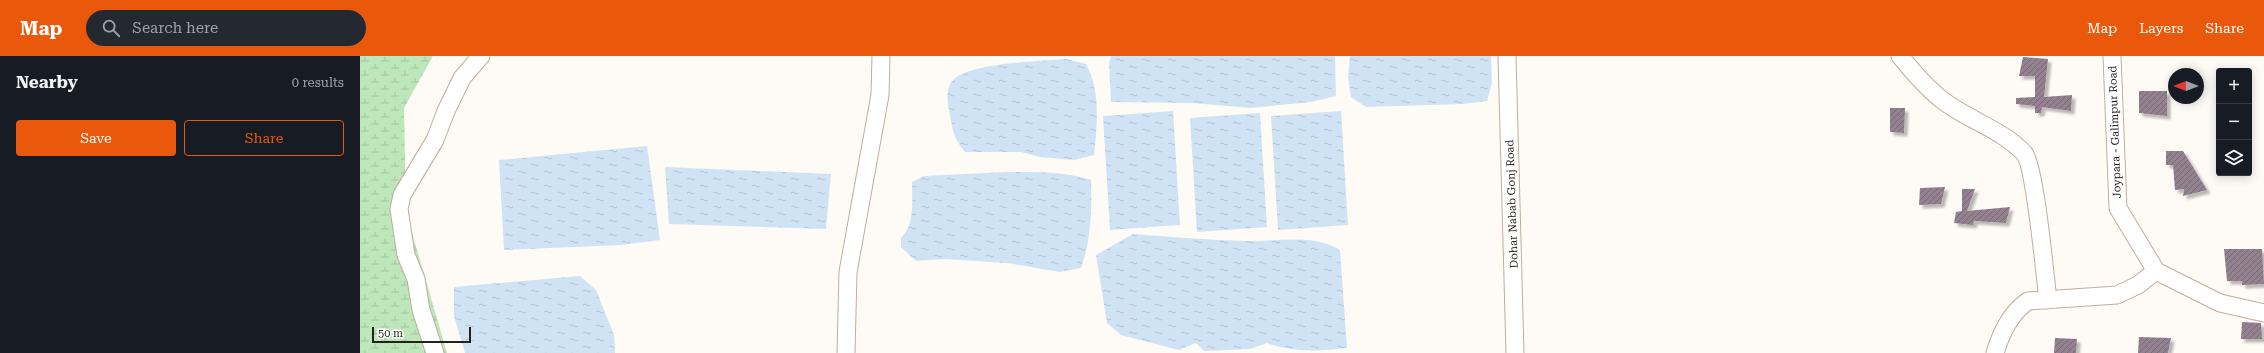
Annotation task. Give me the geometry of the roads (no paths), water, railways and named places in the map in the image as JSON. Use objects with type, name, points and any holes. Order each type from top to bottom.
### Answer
[{"type":"street","points":[[435,353],[421,310],[416,278],[406,255],[399,209],[402,195],[435,140],[446,111],[462,78],[482,56]]},
{"type":"street","points":[[846,353],[848,272],[880,95],[881,56]]},
{"type":"street","name":"Dohar Nabab Gonj Road","points":[[1507,56],[1515,353]]},
{"type":"street","points":[[1900,56],[1942,100],[1992,128],[2024,154],[2030,167],[2034,189],[2048,300]]},
{"type":"street","name":"Joypara - Galimpur Road","points":[[2112,56],[2118,208],[2156,271]]},
{"type":"street","points":[[1995,353],[2009,319],[2018,308],[2028,301],[2117,295],[2138,285],[2156,271],[2220,304],[2264,313]]},
{"type":"water","points":[[1111,56],[1335,56],[1336,96],[1311,102],[1251,108],[1192,103],[1111,102],[1109,63]]},
{"type":"water","points":[[1350,56],[1491,56],[1492,83],[1487,101],[1462,104],[1366,107],[1351,97],[1348,77]]},
{"type":"water","points":[[1066,59],[1086,64],[1091,74],[1097,108],[1094,155],[1074,160],[1040,157],[1021,152],[965,152],[955,137],[948,106],[948,91],[953,80],[961,74],[989,66]]},
{"type":"water","points":[[1173,111],[1180,225],[1110,230],[1103,116]]},
{"type":"water","points":[[1341,111],[1348,225],[1278,230],[1271,116]]},
{"type":"water","points":[[1260,113],[1267,227],[1197,232],[1190,118]]},
{"type":"water","points":[[647,146],[660,240],[621,245],[504,250],[499,160]]},
{"type":"water","points":[[665,167],[831,174],[826,229],[669,224]]},
{"type":"water","points":[[1038,172],[1070,175],[1091,180],[1089,236],[1081,268],[1060,272],[1007,263],[945,259],[916,261],[901,247],[901,238],[911,220],[912,182],[924,176]]},
{"type":"water","points":[[1133,234],[1233,241],[1306,240],[1329,245],[1340,250],[1347,348],[1297,350],[1267,343],[1250,349],[1204,351],[1196,343],[1179,350],[1121,335],[1107,323],[1096,255]]},
{"type":"water","points":[[580,276],[596,290],[614,335],[615,353],[465,353],[454,316],[454,287]]}]
